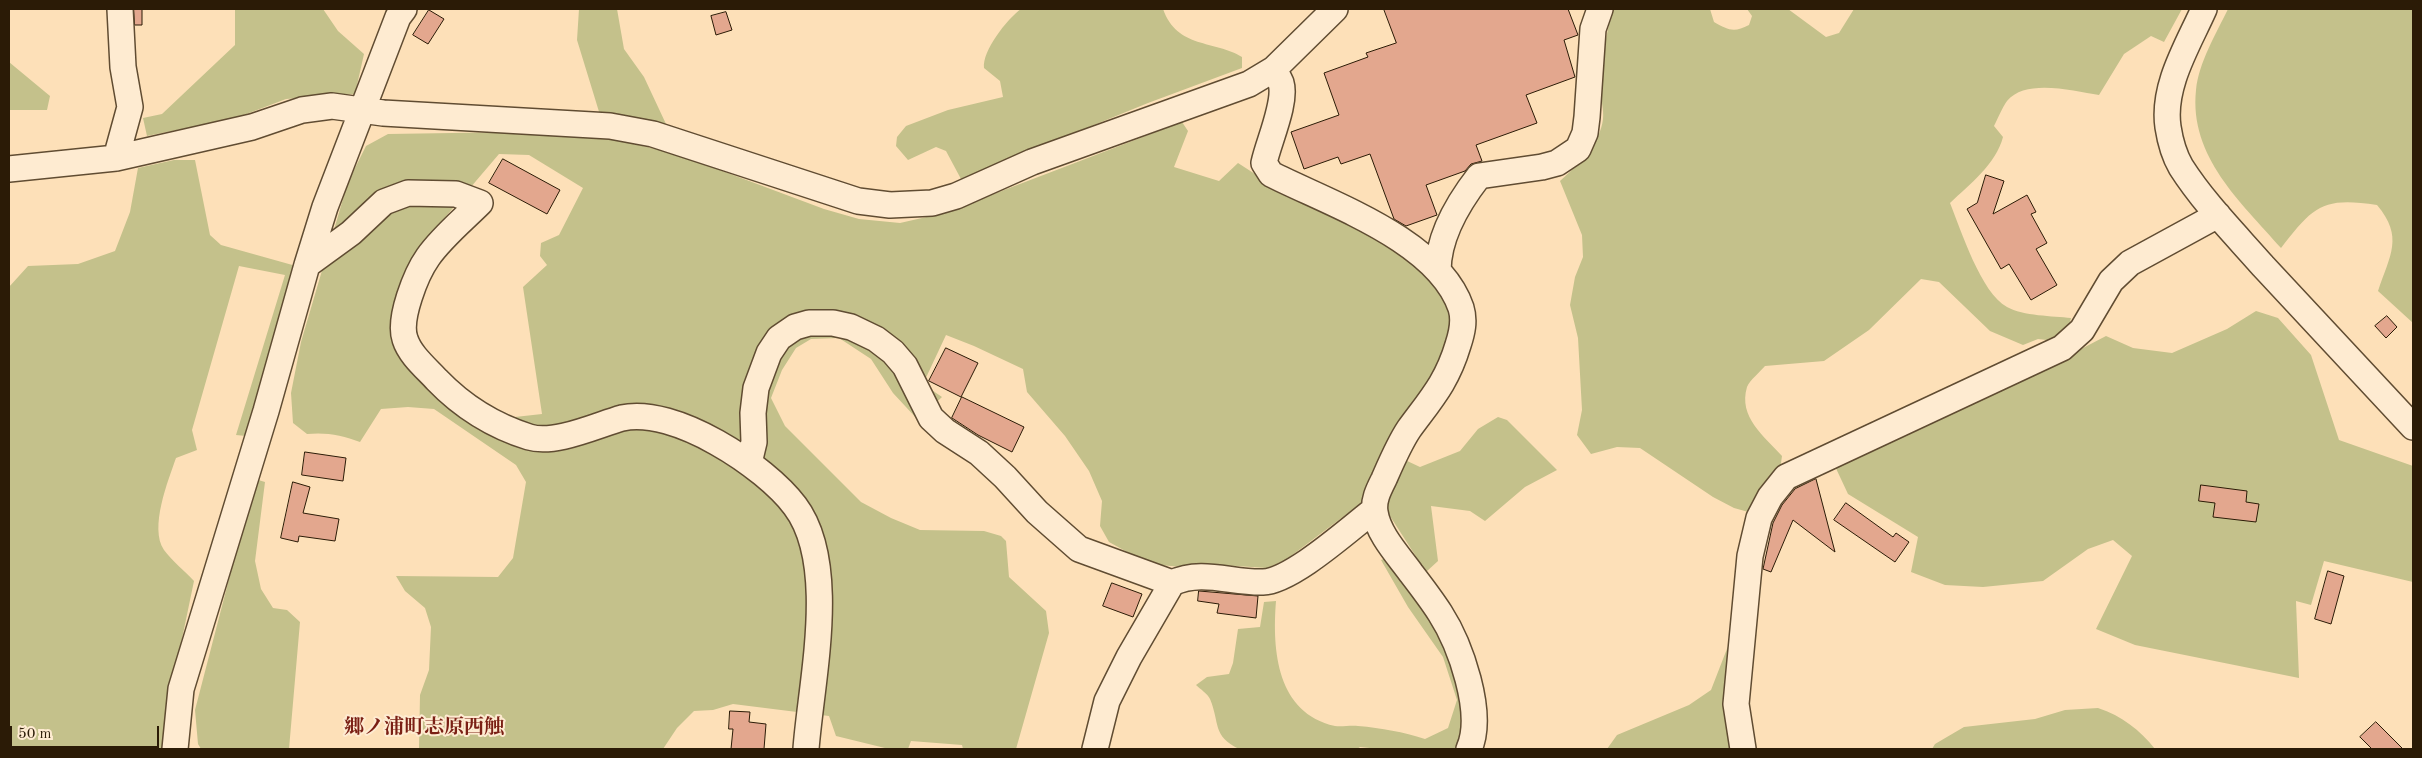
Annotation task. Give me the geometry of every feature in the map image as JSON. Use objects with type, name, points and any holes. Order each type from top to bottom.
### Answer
[{"type":"street","points":[[116,158],[130,107],[123,67],[120,9]]},
{"type":"street","points":[[175,749],[181,689],[266,411],[307,265],[325,208],[398,17],[404,9]]},
{"type":"street","points":[[1438,270],[1438,255],[1445,233],[1467,192],[1479,176],[1550,165],[1571,155],[1578,149],[1585,132],[1593,29],[1600,9]]},
{"type":"street","points":[[2204,9],[2170,88],[2167,110],[2168,126],[2180,165],[2218,216],[2413,427]]},
{"type":"street","points":[[9,168],[116,158],[252,127],[302,110],[332,106],[383,113],[610,126],[653,134],[858,201],[890,205],[932,203],[956,196],[1032,162],[1249,84],[1274,69],[1331,11]]},
{"type":"street","points":[[1274,69],[1282,85],[1279,112],[1264,163],[1271,174],[1389,231],[1438,270],[1450,285],[1461,309],[1463,331],[1455,359],[1441,387],[1408,431],[1376,497],[1374,510],[1378,524],[1387,540],[1440,614],[1451,633],[1469,683],[1474,704],[1474,727],[1469,749]]},
{"type":"street","points":[[307,265],[352,232],[384,202],[408,193],[456,194],[480,203],[428,257],[406,307],[404,338],[413,354],[446,389],[477,414],[531,438],[566,436],[624,418],[657,419],[694,430],[724,445],[749,463],[795,506],[808,530],[818,566],[816,664],[806,749]]},
{"type":"street","points":[[1743,749],[1736,704],[1750,556],[1759,518],[1770,497],[1786,478],[2062,348],[2082,330],[2111,281],[2130,263],[2218,216]]},
{"type":"street","points":[[749,463],[754,442],[752,413],[756,388],[769,353],[779,338],[795,326],[809,323],[833,323],[850,327],[876,339],[893,352],[905,366],[931,418],[945,431],[979,453],[1005,477],[1037,512],[1079,549],[1172,583]]},
{"type":"street","points":[[1095,749],[1110,694],[1172,583],[1184,577],[1199,575],[1264,582],[1282,577],[1301,566],[1374,510]]},
{"type":"shaded area","points":[[235,9],[323,9],[338,31],[364,54],[355,94],[286,99],[236,118],[147,136],[143,118],[162,114],[235,45]]},
{"type":"shaded area","points":[[579,9],[617,9],[624,49],[644,77],[666,124],[600,115],[577,40]]},
{"type":"shaded area","points":[[1021,9],[1163,9],[1169,22],[1177,31],[1198,42],[1242,57],[1242,68],[1148,103],[961,179],[946,151],[936,147],[908,160],[896,146],[897,137],[906,126],[948,110],[1003,97],[1000,81],[984,68],[984,61],[996,36]]},
{"type":"shaded area","points":[[1613,9],[1710,9],[1714,22],[1727,29],[1735,30],[1749,25],[1752,16],[1747,9],[1788,9],[1826,37],[1839,33],[1854,9],[2182,9],[2164,42],[2151,36],[2124,54],[2099,95],[2050,88],[2026,90],[2015,94],[2007,101],[1994,126],[2003,137],[1995,156],[1974,181],[1950,203],[1980,275],[1998,300],[2007,307],[2021,312],[2071,318],[2068,331],[2056,341],[2038,339],[2023,345],[1990,331],[1939,282],[1921,279],[1869,330],[1824,361],[1765,366],[1747,387],[1746,408],[1754,425],[1782,456],[1780,470],[1752,513],[1734,508],[1713,497],[1640,448],[1617,447],[1591,454],[1577,435],[1582,410],[1578,338],[1570,305],[1575,277],[1583,257],[1582,235],[1560,181],[1587,153],[1598,137],[1601,128],[1603,119],[1601,92],[1603,61]]},
{"type":"shaded area","points":[[2228,9],[2413,9],[2413,323],[2378,291],[2390,256],[2392,237],[2385,216],[2377,205],[2343,202],[2321,208],[2302,222],[2281,248],[2235,195],[2209,157],[2201,136],[2196,114],[2196,90],[2204,59]]},
{"type":"shaded area","points":[[9,62],[50,96],[47,110],[9,110]]},
{"type":"shaded area","points":[[1182,122],[1188,131],[1174,167],[1219,181],[1238,163],[1272,185],[1365,229],[1420,265],[1439,286],[1454,321],[1454,344],[1388,452],[1420,467],[1460,451],[1478,429],[1498,417],[1507,420],[1557,470],[1525,487],[1485,521],[1470,511],[1431,506],[1438,561],[1426,572],[1388,513],[1366,502],[1356,507],[1287,559],[1267,568],[1221,565],[1182,567],[1149,564],[1109,542],[1100,526],[1102,501],[1089,471],[1065,436],[1027,392],[1023,369],[946,335],[923,384],[942,397],[918,420],[893,393],[871,359],[839,338],[811,339],[796,348],[782,370],[771,398],[785,426],[861,502],[891,518],[920,530],[984,531],[1001,536],[1006,541],[1009,577],[1046,611],[1049,633],[1016,749],[963,749],[962,745],[911,741],[908,749],[889,749],[836,736],[829,716],[733,704],[713,710],[694,711],[677,728],[663,749],[419,749],[420,695],[429,670],[431,627],[425,608],[405,591],[396,576],[498,577],[513,558],[526,482],[516,465],[434,409],[408,407],[381,409],[360,442],[334,435],[307,434],[293,423],[291,393],[301,342],[348,182],[366,146],[388,134],[517,132],[612,139],[677,154],[824,209],[859,219],[900,223],[944,213]],"holes":[[[499,154],[529,155],[583,188],[559,235],[541,243],[540,256],[547,265],[523,287],[542,414],[506,418],[401,352],[424,242]]]},
{"type":"shaded area","points":[[174,160],[195,160],[210,235],[221,245],[296,266],[246,436],[236,435],[285,275],[239,266],[192,430],[197,450],[176,458],[161,504],[158,530],[160,541],[167,554],[194,581],[173,682],[166,749],[9,749],[9,287],[28,266],[78,264],[115,251],[130,212],[138,168]]},
{"type":"shaded area","points":[[2256,311],[2278,318],[2311,355],[2339,440],[2413,466],[2413,582],[2324,561],[2311,605],[2296,601],[2299,678],[2135,645],[2096,629],[2132,556],[2113,540],[2088,549],[2043,581],[1983,587],[1945,585],[1911,572],[1918,537],[1848,494],[1833,462],[2039,371],[2106,336],[2133,348],[2172,353],[2227,329]]},
{"type":"shaded area","points":[[255,479],[265,482],[255,561],[261,589],[273,608],[287,610],[300,622],[289,749],[201,749],[198,744],[195,710]]},
{"type":"shaded area","points":[[1388,557],[1443,635],[1467,706],[1461,749],[1379,749],[1360,747],[1357,749],[1239,749],[1224,739],[1218,728],[1210,699],[1196,685],[1207,677],[1229,674],[1233,663],[1238,629],[1260,627],[1264,602],[1276,601],[1275,640],[1282,677],[1290,694],[1301,708],[1316,719],[1335,726],[1376,728],[1425,739],[1448,728],[1457,700],[1443,657],[1408,607],[1381,560]]},
{"type":"shaded area","points":[[1730,641],[1734,749],[1607,749],[1617,735],[1689,705],[1711,690]]},
{"type":"shaded area","points":[[2098,708],[2130,724],[2155,749],[1932,749],[1935,744],[1964,727],[2035,719],[2065,710]]},
{"type":"building","points":[[134,9],[142,9],[142,25],[135,25]]},
{"type":"building","points":[[1384,9],[1568,9],[1578,35],[1564,40],[1575,77],[1526,95],[1537,123],[1476,145],[1482,161],[1471,164],[1465,171],[1426,185],[1437,215],[1406,226],[1394,219],[1370,154],[1341,164],[1338,157],[1304,169],[1291,132],[1339,115],[1324,73],[1368,57],[1366,53],[1396,43]]},
{"type":"building","points":[[429,10],[444,19],[428,44],[413,35]]},
{"type":"building","points":[[726,12],[732,30],[716,35],[711,16]]},
{"type":"building","points":[[503,159],[560,190],[547,214],[489,183]]},
{"type":"building","points":[[1986,175],[2004,181],[1993,214],[2027,195],[2036,212],[2031,214],[2047,243],[2036,249],[2057,285],[2031,300],[2009,264],[2001,269],[1967,209],[1977,203]]},
{"type":"building","points":[[2387,316],[2397,327],[2386,338],[2375,326]]},
{"type":"building","points":[[946,348],[978,363],[961,397],[929,381]]},
{"type":"building","points":[[962,397],[1024,427],[1012,452],[978,435],[952,418]]},
{"type":"building","points":[[305,452],[346,458],[343,481],[302,475]]},
{"type":"building","points":[[1816,479],[1835,552],[1793,520],[1771,572],[1763,569],[1773,523],[1782,505],[1795,489]]},
{"type":"building","points":[[293,482],[310,487],[303,513],[339,519],[335,541],[299,536],[298,542],[281,538]]},
{"type":"building","points":[[2201,485],[2247,491],[2246,502],[2259,504],[2256,522],[2213,517],[2215,503],[2199,501]]},
{"type":"building","points":[[1846,503],[1893,537],[1896,533],[1909,542],[1895,562],[1834,520]]},
{"type":"building","points":[[2328,571],[2344,576],[2331,624],[2315,619]]},
{"type":"building","points":[[1112,583],[1142,594],[1133,617],[1103,606]]},
{"type":"building","points":[[1199,591],[1258,596],[1256,618],[1217,613],[1219,604],[1198,601]]},
{"type":"building","points":[[730,711],[750,712],[749,722],[766,724],[764,749],[731,749],[733,729],[729,729]]},
{"type":"building","points":[[2376,722],[2403,749],[2372,749],[2360,737]]},
{"type":"district","name":"郷ノ浦町志原西触","points":[[424,728]]}]
